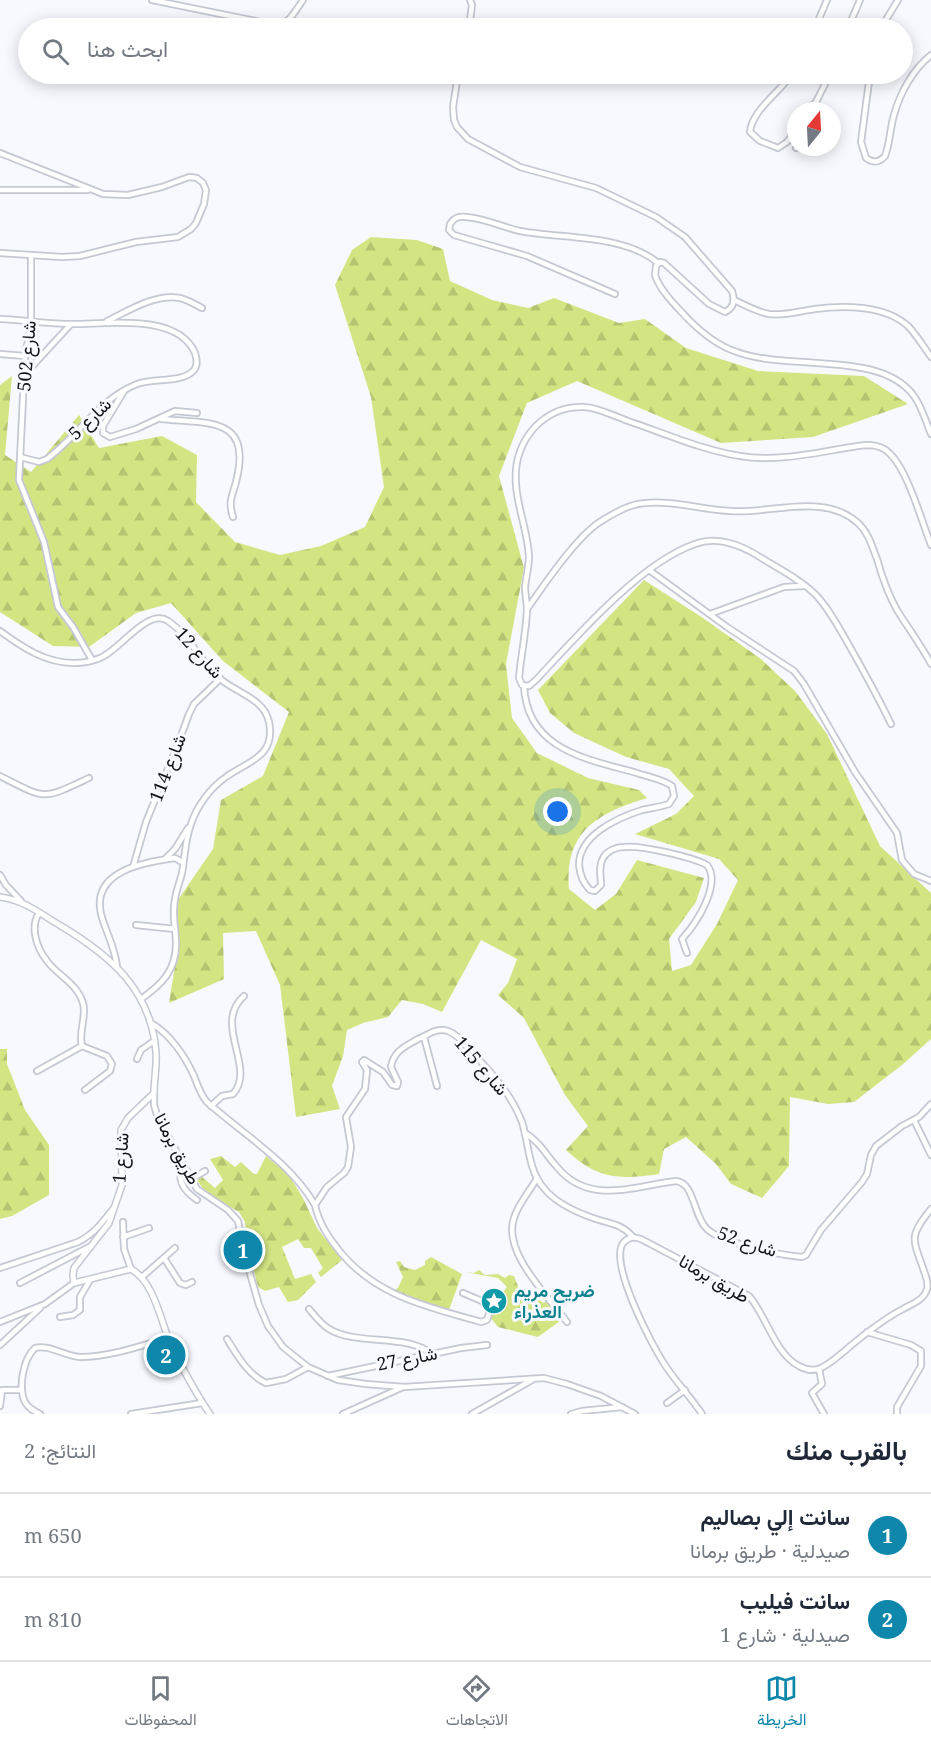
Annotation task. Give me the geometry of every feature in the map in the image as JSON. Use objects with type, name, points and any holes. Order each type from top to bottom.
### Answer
[{"type":"street","points":[[152,0],[241,18]]},
{"type":"street","points":[[291,18],[303,0]]},
{"type":"street","points":[[470,0],[472,5],[470,18]]},
{"type":"street","points":[[819,18],[827,0]]},
{"type":"street","points":[[852,18],[860,0]]},
{"type":"street","points":[[887,18],[898,0]]},
{"type":"street","points":[[913,77],[931,54]]},
{"type":"street","points":[[457,84],[454,120],[468,140],[520,167],[596,188],[656,217],[685,237],[702,255],[732,291],[734,300],[728,310],[720,311],[700,297],[664,263],[658,263],[637,250],[599,241],[519,231],[468,217],[458,217],[450,224],[449,230],[454,235],[527,256],[615,294]]},
{"type":"street","points":[[784,84],[754,116],[750,132],[760,141],[778,148],[787,143]]},
{"type":"street","points":[[816,102],[825,84]]},
{"type":"street","points":[[869,84],[861,142],[866,158],[876,162],[881,161],[885,156],[894,114],[908,84]]},
{"type":"street","points":[[0,153],[103,194],[128,195],[162,188],[189,177],[196,178],[203,183],[206,190],[200,217],[191,229],[178,237],[136,242],[80,256],[0,253]]},
{"type":"street","points":[[0,190],[91,190]]},
{"type":"street","name":"شارع 502","points":[[20,457],[25,356],[31,320],[31,255]]},
{"type":"street","points":[[658,263],[655,270],[656,280],[681,312],[698,329],[720,344],[756,358],[793,363],[846,365],[870,369],[890,376],[906,387],[916,398],[931,434]]},
{"type":"street","points":[[105,322],[144,304],[166,298],[182,298],[202,308]]},
{"type":"street","points":[[734,300],[768,314],[790,314],[849,307],[887,314],[899,319],[908,327],[931,357]]},
{"type":"street","name":"شارع 5","points":[[0,319],[72,324],[138,323],[167,330],[184,339],[195,354],[196,366],[190,374],[182,378],[163,378],[139,383],[124,391],[104,403],[47,459],[39,462],[20,457]]},
{"type":"street","points":[[25,374],[72,324]]},
{"type":"street","points":[[0,354],[25,356]]},
{"type":"street","points":[[124,391],[103,426],[102,431],[106,436],[117,436],[161,419],[175,411],[197,414]]},
{"type":"street","points":[[687,953],[682,939],[692,927],[712,883],[707,865],[651,850],[619,847],[603,858],[600,871],[601,885],[595,891],[590,890],[584,883],[580,868],[582,851],[593,836],[629,814],[669,804],[674,796],[672,786],[582,756],[552,743],[532,718],[526,703],[524,686],[519,678],[527,609],[525,588],[529,556],[518,501],[516,471],[524,441],[535,426],[550,415],[567,409],[584,407],[740,456],[767,458],[866,445],[883,448],[901,467],[931,545]]},
{"type":"street","points":[[161,419],[216,425],[230,430],[235,436],[242,453],[229,506],[233,518]]},
{"type":"street","points":[[20,457],[18,470],[21,486],[44,542],[57,604],[92,660]]},
{"type":"street","points":[[527,609],[553,573],[591,530],[600,521],[628,507],[642,503],[662,503],[735,512],[824,507],[835,509],[851,517],[867,533],[890,595],[931,664]]},
{"type":"street","points":[[524,686],[529,686],[537,679],[604,610],[657,563],[696,543],[727,542],[743,547],[817,595],[866,673],[891,724]]},
{"type":"street","points":[[649,570],[788,666],[799,677],[855,772],[897,832],[902,860],[914,874],[931,881]]},
{"type":"street","points":[[710,614],[784,587],[806,586]]},
{"type":"street","name":"شارع 12","points":[[0,631],[28,650],[51,659],[76,663],[107,654],[145,622],[154,618],[162,618],[180,631],[220,679],[245,694],[263,710],[269,722],[269,740],[261,755],[225,777],[215,787],[200,804],[191,824],[175,849],[165,859]]},
{"type":"street","name":"شارع 114","points":[[133,867],[146,822],[189,714],[200,698],[220,679]]},
{"type":"street","points":[[0,776],[34,794],[43,795],[54,794],[89,778]]},
{"type":"street","name":"شارع 12","points":[[141,999],[157,987],[170,972],[176,944],[174,905],[191,824]]},
{"type":"street","points":[[117,967],[114,947],[102,918],[100,902],[110,879],[122,871],[165,859],[178,858],[183,865]]},
{"type":"street","points":[[0,875],[21,901]]},
{"type":"street","points":[[0,897],[21,901]]},
{"type":"street","name":"طريق برمانا","points":[[21,901],[94,946],[117,967],[141,999],[152,1023],[156,1062],[154,1105],[158,1118],[197,1189],[228,1210],[238,1221],[258,1305],[268,1326],[283,1347],[309,1367],[328,1376],[366,1384],[404,1387],[535,1378],[567,1384],[601,1396],[635,1414]]},
{"type":"street","points":[[39,913],[34,925],[38,944],[47,962],[73,985],[83,1004],[82,1046]]},
{"type":"street","points":[[135,925],[175,929]]},
{"type":"street","points":[[211,1106],[222,1096],[233,1094],[238,1087],[240,1067],[231,1017],[237,1002],[244,996]]},
{"type":"street","points":[[152,1023],[169,1038],[190,1070],[200,1092],[211,1106],[275,1157],[291,1173],[315,1204],[320,1223],[332,1242],[354,1268],[373,1282],[408,1300],[482,1322],[487,1320],[491,1308],[489,1304],[463,1293]]},
{"type":"street","name":"شارع 115","points":[[315,1204],[327,1187],[348,1167],[351,1147],[346,1117],[365,1089],[367,1070],[362,1062],[364,1060],[383,1072],[392,1085],[397,1086],[398,1082],[391,1067],[393,1058],[405,1046],[440,1030],[448,1031],[459,1037],[487,1066],[505,1090],[516,1109],[525,1133],[532,1165],[542,1187],[554,1198],[579,1213],[613,1222],[626,1228],[633,1237]]},
{"type":"street","points":[[424,1037],[436,1086]]},
{"type":"street","points":[[137,1059],[141,1050],[154,1041]]},
{"type":"street","points":[[37,1071],[82,1046]]},
{"type":"street","points":[[82,1046],[107,1056],[112,1064],[110,1071],[85,1090]]},
{"type":"street","name":"شارع 1","points":[[74,1282],[74,1268],[109,1223],[123,1177],[121,1130],[128,1118],[154,1093]]},
{"type":"street","points":[[931,1104],[914,1120],[931,1155]]},
{"type":"street","name":"شارع 52","points":[[525,1133],[539,1143],[557,1168],[577,1185],[612,1192],[683,1181],[688,1185],[698,1216],[706,1228],[714,1234],[765,1250],[802,1257],[807,1255],[821,1230],[862,1182],[876,1146],[902,1126],[914,1120]]},
{"type":"street","points":[[184,1165],[179,1173],[180,1180],[190,1195],[197,1200]]},
{"type":"street","points":[[191,1179],[205,1172]]},
{"type":"street","points":[[537,1178],[514,1216],[511,1227],[514,1248],[567,1322]]},
{"type":"street","points":[[0,1268],[78,1242],[89,1236],[102,1223],[114,1206]]},
{"type":"street","points":[[824,1414],[812,1393],[822,1384],[819,1369],[891,1315],[916,1302],[926,1292],[927,1279],[914,1236],[918,1225],[931,1209]]},
{"type":"street","points":[[123,1222],[124,1249],[131,1269],[142,1277],[153,1293],[168,1338],[210,1414]]},
{"type":"street","points":[[123,1237],[149,1228]]},
{"type":"street","points":[[633,1237],[627,1240],[621,1248],[625,1284],[663,1363],[702,1414]]},
{"type":"street","name":"طريق برمانا","points":[[633,1237],[710,1274],[749,1296],[789,1359],[805,1369],[819,1369]]},
{"type":"street","points":[[20,1283],[91,1246]]},
{"type":"street","points":[[142,1277],[175,1248]]},
{"type":"street","points":[[164,1258],[180,1283],[186,1285],[192,1282]]},
{"type":"street","points":[[0,1345],[45,1304],[74,1282],[131,1269]]},
{"type":"street","points":[[60,1317],[73,1315],[80,1310],[80,1297],[90,1280]]},
{"type":"street","points":[[0,1322],[45,1304]]},
{"type":"street","points":[[309,1309],[324,1326],[333,1331],[372,1340],[409,1344],[432,1354]]},
{"type":"street","points":[[867,1332],[911,1345],[921,1351],[921,1366],[897,1407],[897,1414]]},
{"type":"street","points":[[40,1414],[27,1405],[22,1390],[27,1356],[35,1348],[45,1347],[71,1356],[95,1356],[168,1338]]},
{"type":"street","points":[[227,1339],[255,1376],[266,1383],[286,1379],[309,1367]]},
{"type":"street","name":"شارع 27","points":[[328,1376],[487,1345]]},
{"type":"street","points":[[472,1414],[535,1378]]},
{"type":"street","points":[[343,1414],[404,1387]]},
{"type":"street","points":[[0,1406],[2,1390],[22,1390]]},
{"type":"street","points":[[667,1403],[685,1390]]},
{"type":"street","points":[[131,1414],[202,1403]]},
{"type":"street","points":[[571,1414],[622,1407]]},
{"type":"green space","points":[[371,237],[417,240],[443,249],[450,281],[492,300],[528,308],[554,298],[619,323],[645,319],[686,348],[758,371],[864,376],[908,404],[813,437],[721,443],[577,381],[527,403],[499,476],[524,568],[506,664],[512,718],[537,753],[588,778],[639,790],[647,798],[599,818],[587,828],[578,839],[572,853],[569,889],[595,910],[616,894],[637,860],[704,878],[696,902],[669,939],[672,971],[691,965],[717,924],[738,880],[719,859],[635,834],[676,814],[694,796],[669,769],[626,757],[574,733],[550,713],[538,690],[644,580],[761,659],[795,691],[827,734],[880,846],[931,893],[931,1039],[854,1102],[828,1104],[790,1097],[789,1166],[762,1198],[731,1184],[716,1164],[686,1137],[664,1149],[659,1174],[645,1176],[620,1177],[598,1172],[577,1160],[566,1150],[588,1126],[565,1095],[524,1018],[498,995],[508,983],[517,959],[481,940],[442,1012],[423,1004],[402,1000],[388,1017],[363,1023],[347,1030],[343,1056],[332,1086],[340,1109],[296,1117],[280,985],[256,931],[223,933],[224,979],[169,1003],[178,947],[175,904],[213,849],[221,800],[263,776],[289,712],[223,661],[171,603],[136,613],[89,647],[53,646],[0,612],[0,385],[12,376],[5,455],[31,472],[79,415],[99,448],[162,436],[197,455],[196,502],[235,542],[280,555],[321,546],[365,527],[384,487],[371,397],[335,285],[352,250]]},
{"type":"green space","points":[[0,1049],[7,1049],[7,1064],[25,1110],[49,1145],[49,1195],[12,1216],[0,1219]]},
{"type":"green space","points":[[221,1156],[235,1167],[241,1162],[257,1174],[266,1156],[289,1175],[317,1228],[342,1260],[321,1277],[318,1273],[323,1268],[311,1248],[304,1248],[298,1239],[282,1247],[295,1279],[311,1274],[316,1282],[298,1300],[288,1302],[279,1287],[265,1291],[258,1287],[247,1242],[245,1222],[239,1212],[207,1194],[196,1179],[201,1176],[215,1188],[223,1180],[210,1159]]},
{"type":"green space","points":[[431,1257],[462,1274],[449,1310],[391,1292],[398,1288],[403,1277],[396,1262],[400,1261],[404,1267],[415,1270],[425,1265],[425,1261]]},
{"type":"green space","points":[[479,1270],[485,1275],[498,1274],[505,1278],[509,1275],[514,1276],[519,1289],[544,1303],[552,1295],[560,1305],[558,1308],[564,1318],[538,1337],[498,1327],[487,1313],[507,1287],[498,1278],[465,1272],[474,1273]]},
{"type":"place","name":"سانت إلي بصاليم","points":[[243,1250]]},
{"type":"place","name":"ضريح مريم العذراء","points":[[494,1301]]},
{"type":"place","name":"سانت فيليب","points":[[166,1355]]}]
